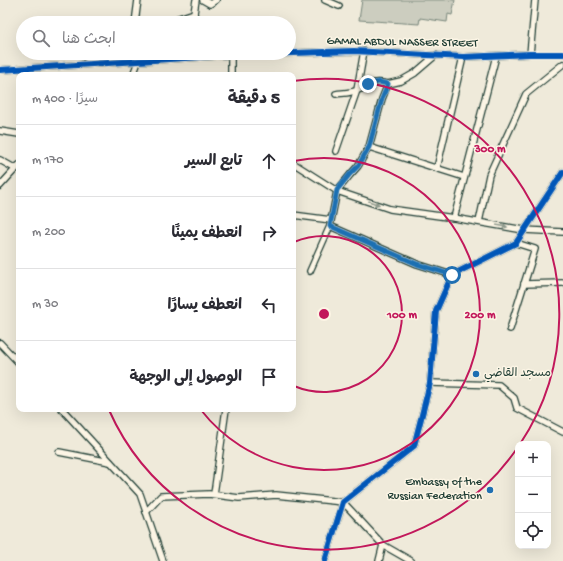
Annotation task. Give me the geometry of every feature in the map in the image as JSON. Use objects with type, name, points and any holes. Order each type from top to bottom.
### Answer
[{"type":"street","points":[[137,16],[138,0]]},
{"type":"street","points":[[195,16],[196,0]]},
{"type":"street","points":[[203,0],[210,4],[216,0]]},
{"type":"street","points":[[325,0],[339,6]]},
{"type":"street","points":[[530,54],[535,0]]},
{"type":"street","points":[[185,16],[194,13]]},
{"type":"street","points":[[336,151],[357,90],[364,51]]},
{"type":"street","name":"GAMAL ABDUL NASSER STREET","points":[[296,53],[364,51],[463,56],[563,54]]},
{"type":"street","points":[[336,94],[357,90],[374,82],[388,84],[402,81],[415,73],[436,55]]},
{"type":"street","points":[[436,168],[463,56]]},
{"type":"street","points":[[454,218],[496,56]]},
{"type":"street","points":[[84,64],[91,60]]},
{"type":"street","name":"GAMAL ABDUL NASSER STREET","points":[[0,70],[155,60]]},
{"type":"street","points":[[231,60],[231,72]]},
{"type":"street","points":[[134,72],[138,62]]},
{"type":"street","points":[[479,222],[489,175],[526,94],[563,64]]},
{"type":"street","points":[[310,271],[330,223],[337,190],[358,166],[369,147],[382,99],[388,84]]},
{"type":"street","points":[[0,131],[16,134]]},
{"type":"street","points":[[369,147],[464,176]]},
{"type":"street","points":[[0,160],[16,166]]},
{"type":"street","points":[[296,165],[337,190],[390,209],[524,230],[563,232]]},
{"type":"street","points":[[0,186],[16,169]]},
{"type":"street","points":[[325,561],[343,502],[414,446],[430,383],[436,311],[452,275],[516,243],[563,172]]},
{"type":"street","points":[[296,215],[330,223],[417,264],[452,275]]},
{"type":"street","points":[[510,329],[535,249],[516,243]]},
{"type":"street","points":[[524,284],[563,283]]},
{"type":"street","points":[[0,343],[16,360]]},
{"type":"street","points":[[430,383],[499,385],[514,398],[517,408],[563,432]]},
{"type":"street","points":[[65,412],[140,494],[163,561]]},
{"type":"street","points":[[214,494],[226,412]]},
{"type":"street","points":[[59,452],[110,462]]},
{"type":"street","points":[[146,512],[161,496],[214,494],[239,498],[276,495],[343,502],[383,545],[410,561]]},
{"type":"street","points":[[379,561],[383,545]]},
{"type":"shaded area","points":[[362,0],[455,0],[452,15],[448,14],[447,22],[420,18],[419,24],[359,20]]},
{"type":"cycle path","points":[[296,53],[354,51],[463,57],[563,54]]},
{"type":"cycle path","points":[[0,70],[154,60]]},
{"type":"cycle path","points":[[325,561],[343,502],[414,446],[430,383],[436,311],[452,275],[516,243],[563,172]]},
{"type":"place","name":"مسجد القاضي","points":[[476,374]]},
{"type":"place","name":"Embassy of the Russian Federation","points":[[490,490]]},
{"type":"route","points":[[368,84],[379,82],[388,84],[382,99],[369,147],[358,166],[337,190],[330,226],[417,264],[452,275]]}]
